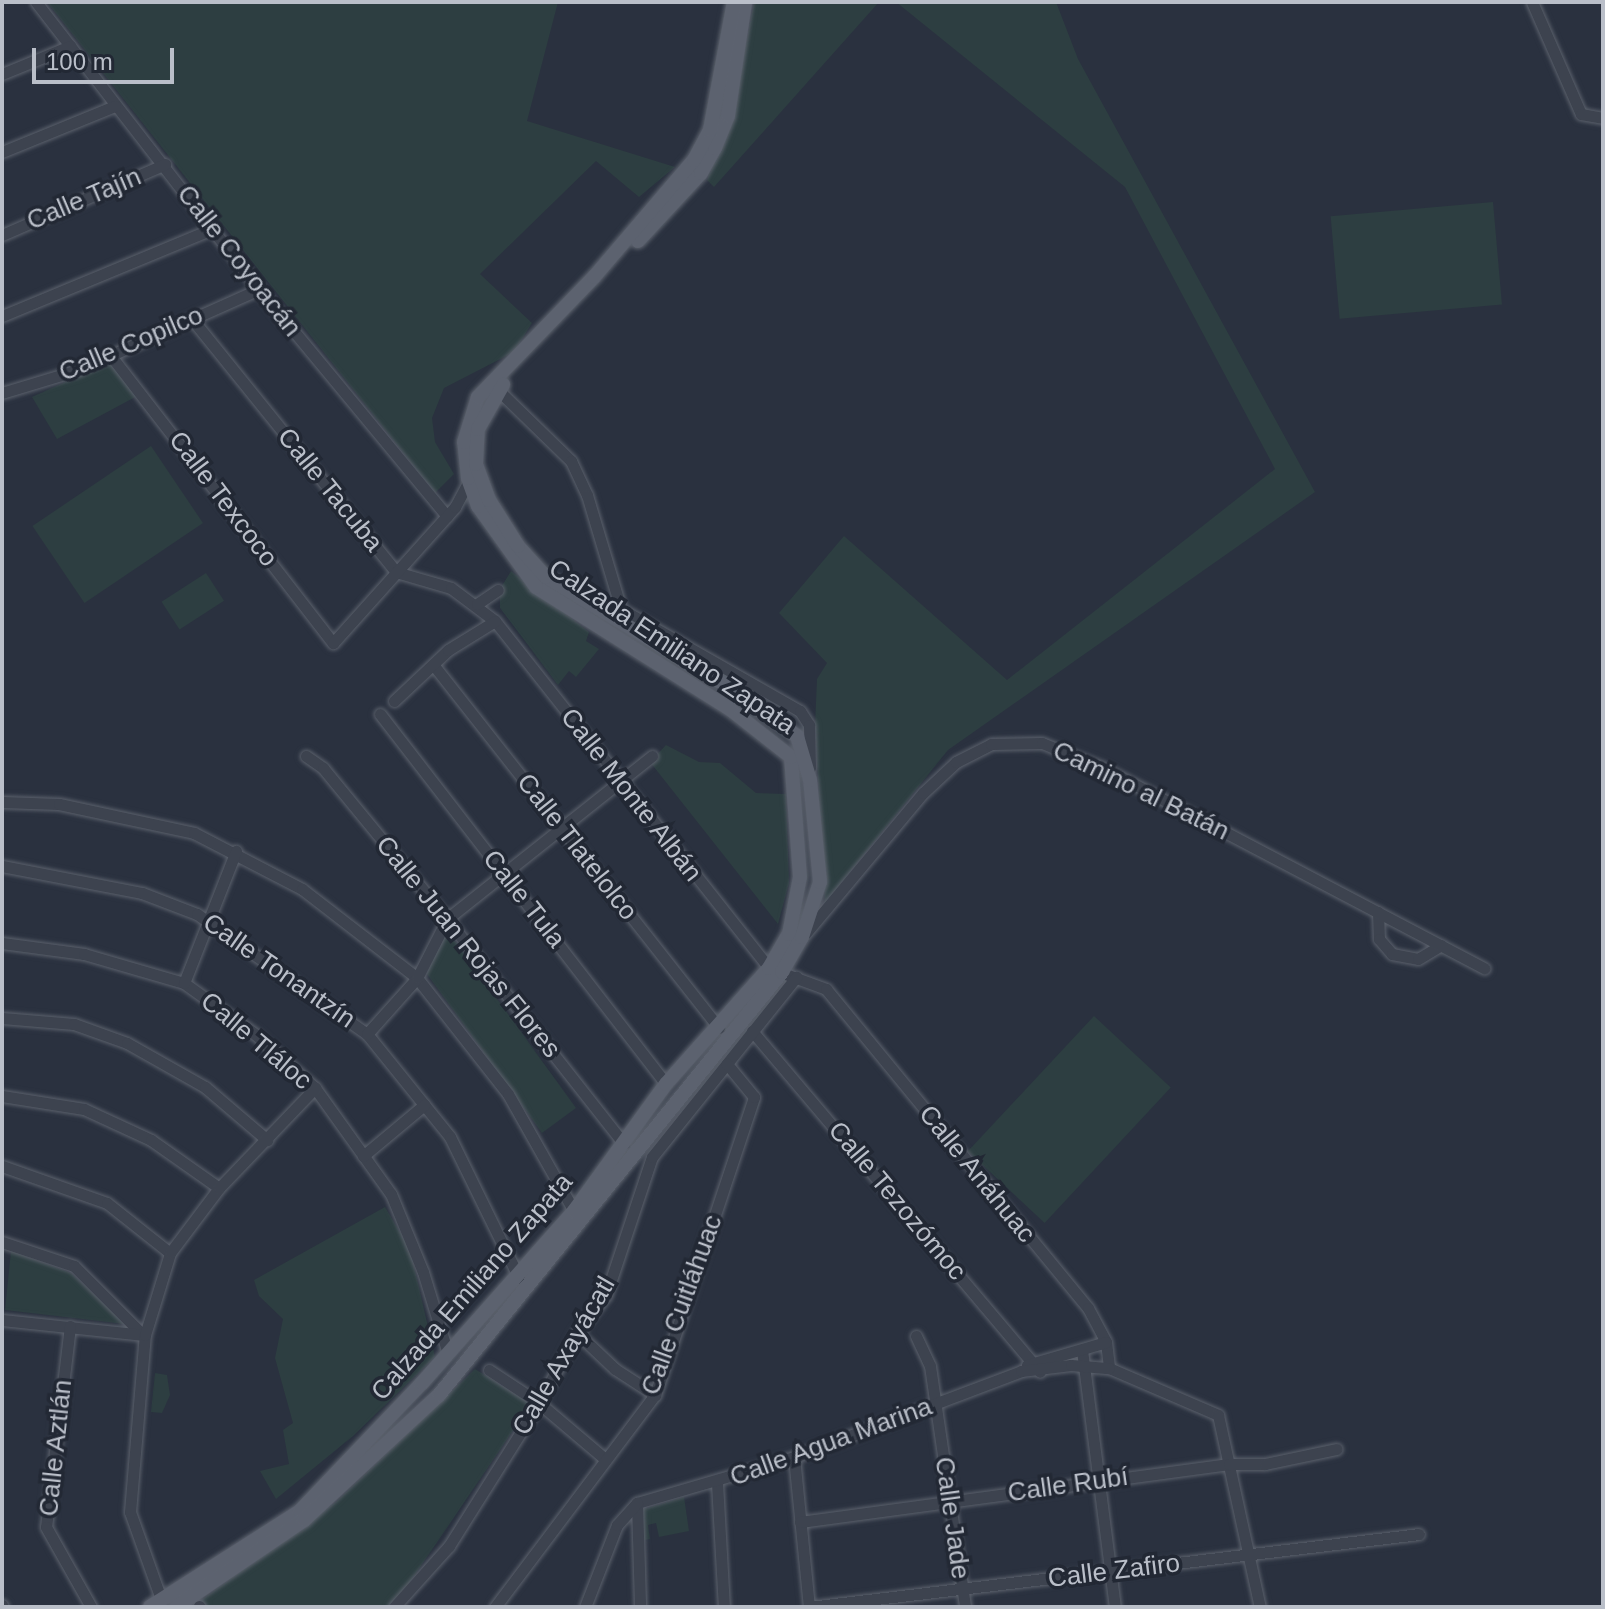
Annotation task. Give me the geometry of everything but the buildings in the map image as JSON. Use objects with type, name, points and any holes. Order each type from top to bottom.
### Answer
[{"type":"main road","name":"Calzada Emiliano Zapata","points":[[156,1603],[300,1511],[519,1278],[574,1211],[666,1084],[719,1028],[782,972],[800,877],[791,757],[730,709],[536,587],[478,506],[469,481],[464,442],[470,415],[694,160],[710,130],[734,2]]},
{"type":"main road","name":"Calzada Emiliano Zapata","points":[[176,1607],[304,1520],[439,1395],[782,972],[802,937],[820,882],[810,780],[797,736],[732,689],[546,577],[518,546],[489,500],[476,464],[478,429],[495,387],[701,173],[728,115],[745,2]]},
{"type":"street","name":"Calle Coyoacán","points":[[36,2],[115,106],[165,164],[259,289],[451,512]]},
{"type":"street","points":[[1532,2],[1581,114],[1603,118]]},
{"type":"street","points":[[2,74],[70,46]]},
{"type":"street","points":[[2,152],[115,106]]},
{"type":"street","name":"Calle Tajín","points":[[2,235],[165,164]]},
{"type":"street","points":[[2,316],[212,229]]},
{"type":"street","name":"Calle Copilco","points":[[2,393],[111,356],[259,289]]},
{"type":"street","name":"Calle Tacuba","points":[[192,319],[396,572],[451,588],[477,604],[495,621]]},
{"type":"street","name":"Calle Texcoco","points":[[111,356],[333,643],[396,572]]},
{"type":"street","points":[[495,387],[571,461],[587,495],[621,609],[800,711],[809,725],[810,780]]},
{"type":"street","points":[[396,572],[451,512],[469,481]]},
{"type":"street","points":[[451,512],[478,506]]},
{"type":"street","points":[[477,604],[498,590]]},
{"type":"street","points":[[394,701],[435,667],[448,650],[495,621]]},
{"type":"street","name":"Calle Monte Albán","points":[[495,621],[619,781],[782,972]]},
{"type":"street","name":"Calle Tlatelolco","points":[[435,667],[719,1028]]},
{"type":"street","name":"Calle Tula","points":[[380,714],[666,1084]]},
{"type":"street","name":"Camino al Batán","points":[[802,937],[923,793],[956,762],[991,744],[1042,743],[1101,767],[1484,968]]},
{"type":"street","name":"Calle Juan Rojas Flores","points":[[306,756],[323,768],[447,919],[624,1144]]},
{"type":"street","points":[[367,1034],[417,978],[447,919],[652,756]]},
{"type":"street","points":[[2,802],[59,804],[194,833],[236,851],[302,889],[417,978],[508,1094],[574,1211]]},
{"type":"street","points":[[184,983],[236,851]]},
{"type":"street","name":"Calle Tonantzín","points":[[2,866],[142,893],[207,920],[367,1034],[450,1137],[519,1278]]},
{"type":"street","points":[[1378,912],[1379,939],[1392,954],[1418,959],[1441,945]]},
{"type":"street","name":"Calle Tláloc","points":[[2,943],[84,954],[184,983],[256,1035],[315,1088],[391,1194],[423,1272],[448,1354]]},
{"type":"street","name":"Calle Anáhuac","points":[[782,972],[826,989],[1088,1308],[1106,1342],[1109,1368]]},
{"type":"street","name":"Calle Axayácatl","points":[[394,1607],[449,1546],[539,1403],[577,1333],[606,1295],[652,1157],[752,1031],[782,972]]},
{"type":"street","points":[[2,1018],[74,1024],[127,1043],[205,1087],[267,1140]]},
{"type":"street","name":"Calle Tezozómoc","points":[[752,1031],[1040,1372]]},
{"type":"street","name":"Calle Cuitláhuac","points":[[495,1607],[655,1395],[754,1097],[727,1064]]},
{"type":"street","points":[[156,1603],[130,1512],[144,1334],[170,1253],[219,1188],[315,1088]]},
{"type":"street","points":[[2,1096],[84,1109],[151,1140],[219,1188]]},
{"type":"street","points":[[363,1156],[424,1105]]},
{"type":"street","points":[[2,1166],[107,1203],[170,1253]]},
{"type":"street","points":[[2,1242],[74,1266],[144,1334]]},
{"type":"street","points":[[2,1320],[144,1334]]},
{"type":"street","name":"Calle Aztlán","points":[[70,1326],[46,1527],[91,1607]]},
{"type":"street","points":[[577,1333],[655,1395]]},
{"type":"street","name":"Calle Jade","points":[[916,1336],[930,1366],[965,1607]]},
{"type":"street","points":[[1032,1360],[1106,1342]]},
{"type":"street","points":[[1082,1350],[1115,1607]]},
{"type":"street","name":"Calle Agua Marina","points":[[637,1503],[717,1483],[794,1457],[1021,1371],[1032,1360]]},
{"type":"street","name":"Calle Agua Marina","points":[[1021,1371],[1040,1372],[1083,1366],[1109,1368],[1218,1415],[1229,1464]]},
{"type":"street","points":[[489,1370],[539,1403],[605,1459]]},
{"type":"street","name":"Calle Rubí","points":[[800,1522],[1229,1464],[1265,1464],[1336,1449]]},
{"type":"street","points":[[794,1457],[809,1607]]},
{"type":"street","points":[[1229,1464],[1260,1607]]},
{"type":"street","points":[[717,1483],[724,1607]]},
{"type":"street","points":[[585,1607],[617,1525],[637,1503]]},
{"type":"street","points":[[637,1503],[640,1607]]},
{"type":"street","name":"Calle Zafiro","points":[[809,1607],[1419,1534]]},
{"type":"shaded area","points":[[47,2],[558,2],[527,121],[675,167],[639,197],[596,161],[480,274],[532,323],[514,352],[444,388],[432,418],[435,442],[454,474],[435,493]]},
{"type":"shaded area","points":[[754,2],[879,2],[714,187],[707,180],[732,116]]},
{"type":"shaded area","points":[[896,2],[1056,2],[1078,59],[1315,492],[948,750],[825,903],[815,726],[817,679],[827,663],[779,613],[844,536],[1007,680],[1275,469],[1125,187]]},
{"type":"shaded area","points":[[1493,202],[1502,305],[1340,319],[1331,216]]},
{"type":"shaded area","points":[[112,361],[139,395],[57,439],[32,397]]},
{"type":"shaded area","points":[[151,446],[203,523],[84,603],[32,526]]},
{"type":"shaded area","points":[[511,571],[589,632],[586,641],[599,649],[576,677],[569,671],[558,685],[500,608],[500,589]]},
{"type":"shaded area","points":[[206,573],[224,601],[180,630],[162,602]]},
{"type":"shaded area","points":[[666,745],[699,762],[720,763],[756,793],[786,794],[789,883],[778,924],[650,762]]},
{"type":"shaded area","points":[[440,936],[456,942],[576,1108],[542,1133],[427,974]]},
{"type":"shaded area","points":[[1094,1016],[1171,1088],[1045,1223],[968,1151]]},
{"type":"shaded area","points":[[385,1207],[410,1249],[435,1357],[353,1436],[276,1499],[260,1471],[289,1464],[283,1430],[293,1423],[275,1358],[283,1319],[259,1296],[254,1280]]},
{"type":"shaded area","points":[[11,1251],[71,1273],[125,1324],[5,1310]]},
{"type":"shaded area","points":[[475,1369],[531,1404],[393,1607],[208,1607],[200,1601],[336,1502]]},
{"type":"shaded area","points":[[155,1373],[167,1375],[170,1395],[162,1413],[151,1412]]},
{"type":"shaded area","points":[[684,1497],[689,1531],[659,1537],[656,1523],[648,1525],[650,1539],[641,1541],[641,1510]]}]
